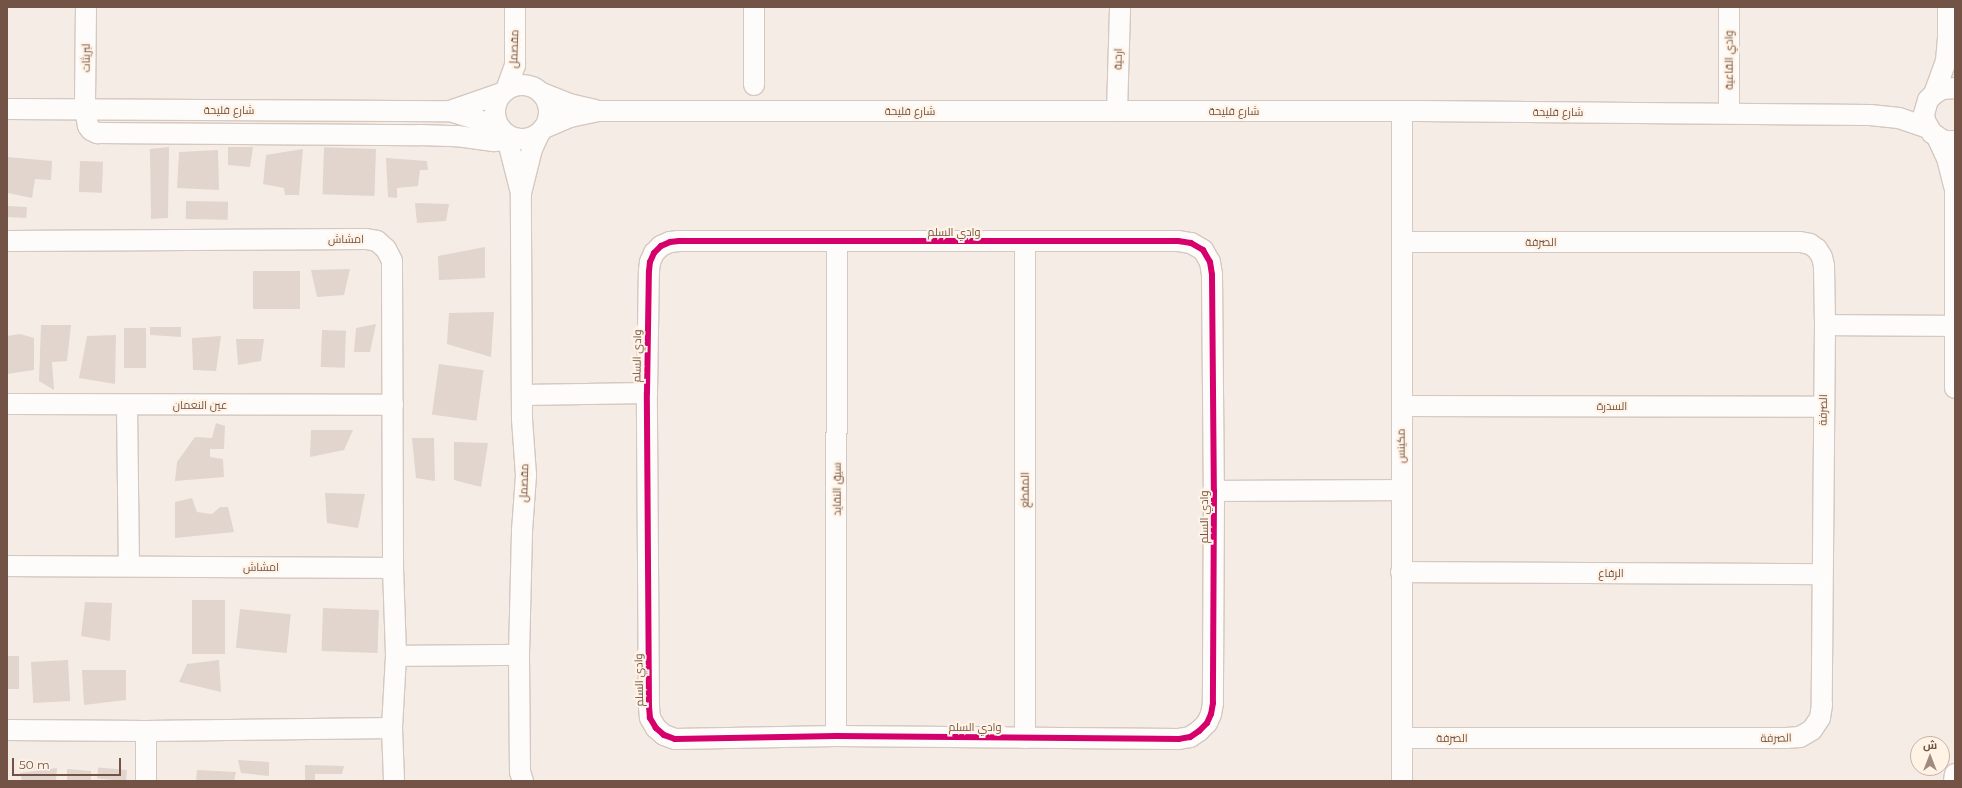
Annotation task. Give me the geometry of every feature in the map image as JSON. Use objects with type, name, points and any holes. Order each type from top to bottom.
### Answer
[{"type":"street","name":"لبريثات","points":[[86,7],[85,109],[88,126],[91,130],[104,133],[508,135]]},
{"type":"street","name":"مقصمل","points":[[504,91],[515,65],[515,7]]},
{"type":"street","name":"مقصمل","points":[[528,7],[528,57],[530,73],[539,91]]},
{"type":"street","points":[[754,7],[754,85]]},
{"type":"street","name":"ارحية","points":[[1117,111],[1120,7]]},
{"type":"street","name":"وادي القاعية","points":[[1729,7],[1729,113]]},
{"type":"street","points":[[1948,7],[1946,61],[1924,114],[1940,135],[1955,184],[1955,388]]},
{"type":"street","points":[[521,85],[539,91],[549,106],[548,122],[541,131],[533,137],[508,135],[496,120],[496,106],[504,91],[521,85]]},
{"type":"street","name":"شارع فليحة","points":[[1870,115],[1899,109],[1931,97],[1942,89],[1955,88]]},
{"type":"street","name":"شارع فليحة","points":[[7,109],[450,111],[504,91]]},
{"type":"street","name":"شارع فليحة","points":[[539,91],[569,104],[598,111]]},
{"type":"street","name":"شارع فليحة","points":[[450,111],[508,135]]},
{"type":"street","name":"شارع فليحة","points":[[541,131],[570,117],[598,111],[1402,111],[1870,115],[1899,118],[1940,135]]},
{"type":"street","name":"مكينس","points":[[1402,111],[1402,781]]},
{"type":"street","name":"مقصمل","points":[[521,193],[532,149],[541,131]]},
{"type":"street","name":"مقصمل","points":[[508,135],[521,193],[522,419],[526,475],[522,519],[519,655],[521,778]]},
{"type":"street","name":"امشاش","points":[[7,240],[366,239],[377,241],[390,254],[392,267],[393,568],[396,656],[392,728],[394,779]]},
{"type":"street","name":"وادي السلم","points":[[679,240],[837,242],[1178,241],[1191,243],[1203,250],[1210,262],[1212,275],[1214,491],[1213,703],[1211,714],[1207,723],[1194,734],[1179,739],[836,736],[675,739],[664,735],[656,728],[650,718],[648,706],[647,393],[648,272],[650,262],[654,253],[661,246],[679,240]]},
{"type":"street","name":"سيق النفايد","points":[[836,736],[837,242]]},
{"type":"street","name":"المقطع","points":[[1025,242],[1026,738]]},
{"type":"street","name":"الصرفة","points":[[1402,242],[1800,242],[1813,246],[1822,257],[1824,266],[1825,325],[1823,407],[1822,705],[1820,718],[1812,730],[1800,737],[1403,738]]},
{"type":"street","points":[[1825,325],[1954,326]]},
{"type":"street","name":"وادي السلم","points":[[523,395],[647,393]]},
{"type":"street","name":"عين النعمان","points":[[7,404],[393,405]]},
{"type":"street","points":[[127,404],[129,566]]},
{"type":"street","name":"السدرة","points":[[1402,406],[1823,407]]},
{"type":"street","name":"وادي السلم","points":[[1214,491],[1401,490]]},
{"type":"street","name":"امشاش","points":[[7,566],[393,568]]},
{"type":"street","name":"الرفاع","points":[[1401,572],[1822,574]]},
{"type":"street","points":[[396,656],[519,655]]},
{"type":"street","points":[[7,730],[146,731],[392,728]]},
{"type":"street","points":[[146,731],[146,781]]},
{"type":"street","points":[[1954,781],[1955,774]]},
{"type":"building","points":[[169,147],[168,218],[151,219],[150,149]]},
{"type":"building","points":[[228,147],[253,147],[250,167],[228,165]]},
{"type":"building","points":[[324,147],[376,149],[374,196],[322,194]]},
{"type":"building","points":[[303,149],[299,195],[285,195],[284,188],[263,184],[266,155]]},
{"type":"building","points":[[218,150],[219,190],[177,188],[179,152]]},
{"type":"building","points":[[7,157],[52,161],[51,180],[35,179],[32,198],[8,193]]},
{"type":"building","points":[[386,158],[427,161],[428,170],[420,170],[418,186],[397,188],[397,198],[388,197]]},
{"type":"building","points":[[80,161],[103,162],[102,193],[79,192]]},
{"type":"building","points":[[186,201],[228,202],[228,220],[186,219]]},
{"type":"building","points":[[415,203],[449,204],[446,221],[417,223]]},
{"type":"building","points":[[7,206],[27,207],[26,218],[7,217]]},
{"type":"building","points":[[485,247],[485,278],[439,280],[438,256]]},
{"type":"building","points":[[350,269],[344,295],[317,297],[311,270]]},
{"type":"building","points":[[253,271],[300,271],[300,309],[253,309]]},
{"type":"building","points":[[494,312],[491,357],[447,344],[449,313]]},
{"type":"building","points":[[376,324],[370,352],[354,352],[356,328]]},
{"type":"building","points":[[41,325],[71,325],[67,361],[52,362],[54,390],[39,381]]},
{"type":"building","points":[[150,327],[181,327],[181,337],[150,335]]},
{"type":"building","points":[[124,328],[146,328],[146,368],[124,368]]},
{"type":"building","points":[[322,330],[346,331],[345,368],[321,367]]},
{"type":"building","points":[[20,334],[34,338],[34,370],[7,374],[7,336]]},
{"type":"building","points":[[116,335],[115,384],[79,378],[87,336]]},
{"type":"building","points":[[221,336],[216,371],[193,370],[192,338]]},
{"type":"building","points":[[236,339],[264,339],[261,361],[238,365]]},
{"type":"building","points":[[439,364],[484,370],[476,421],[432,415]]},
{"type":"building","points":[[216,423],[225,426],[224,449],[210,449],[210,457],[223,459],[224,477],[175,481],[177,462],[195,437],[212,438]]},
{"type":"building","points":[[311,430],[353,430],[344,450],[310,457]]},
{"type":"building","points":[[412,438],[434,438],[435,481],[416,478]]},
{"type":"building","points":[[454,442],[488,443],[481,487],[454,480]]},
{"type":"building","points":[[325,493],[365,494],[358,528],[327,523]]},
{"type":"building","points":[[192,498],[197,512],[212,514],[220,507],[228,507],[234,532],[175,538],[175,502]]},
{"type":"building","points":[[192,600],[225,600],[225,654],[192,654]]},
{"type":"building","points":[[85,602],[112,603],[110,641],[81,636]]},
{"type":"building","points":[[323,608],[379,610],[377,653],[321,651]]},
{"type":"building","points":[[240,609],[291,614],[287,653],[236,648]]},
{"type":"building","points":[[7,656],[19,656],[19,689],[7,689]]},
{"type":"building","points":[[68,660],[70,701],[33,703],[31,662]]},
{"type":"building","points":[[219,660],[221,692],[179,682],[187,664]]},
{"type":"building","points":[[82,670],[126,670],[126,700],[84,705]]},
{"type":"building","points":[[238,760],[269,762],[269,776],[241,773]]},
{"type":"building","points":[[305,765],[344,766],[342,774],[315,774],[315,781],[305,781]]},
{"type":"building","points":[[98,767],[127,770],[126,781],[97,778]]},
{"type":"building","points":[[57,768],[56,781],[22,781],[20,773]]},
{"type":"building","points":[[67,769],[91,771],[91,781],[67,781]]},
{"type":"building","points":[[197,770],[236,772],[234,781],[196,781]]},
{"type":"cycle path","points":[[679,241],[1178,241],[1191,243],[1203,250],[1210,262],[1212,275],[1214,491],[1213,703],[1211,714],[1207,723],[1190,737],[1179,739],[836,736],[675,739],[664,735],[656,728],[650,718],[649,706],[647,393],[649,271],[650,262],[654,253],[661,246],[670,242],[679,241]]}]
